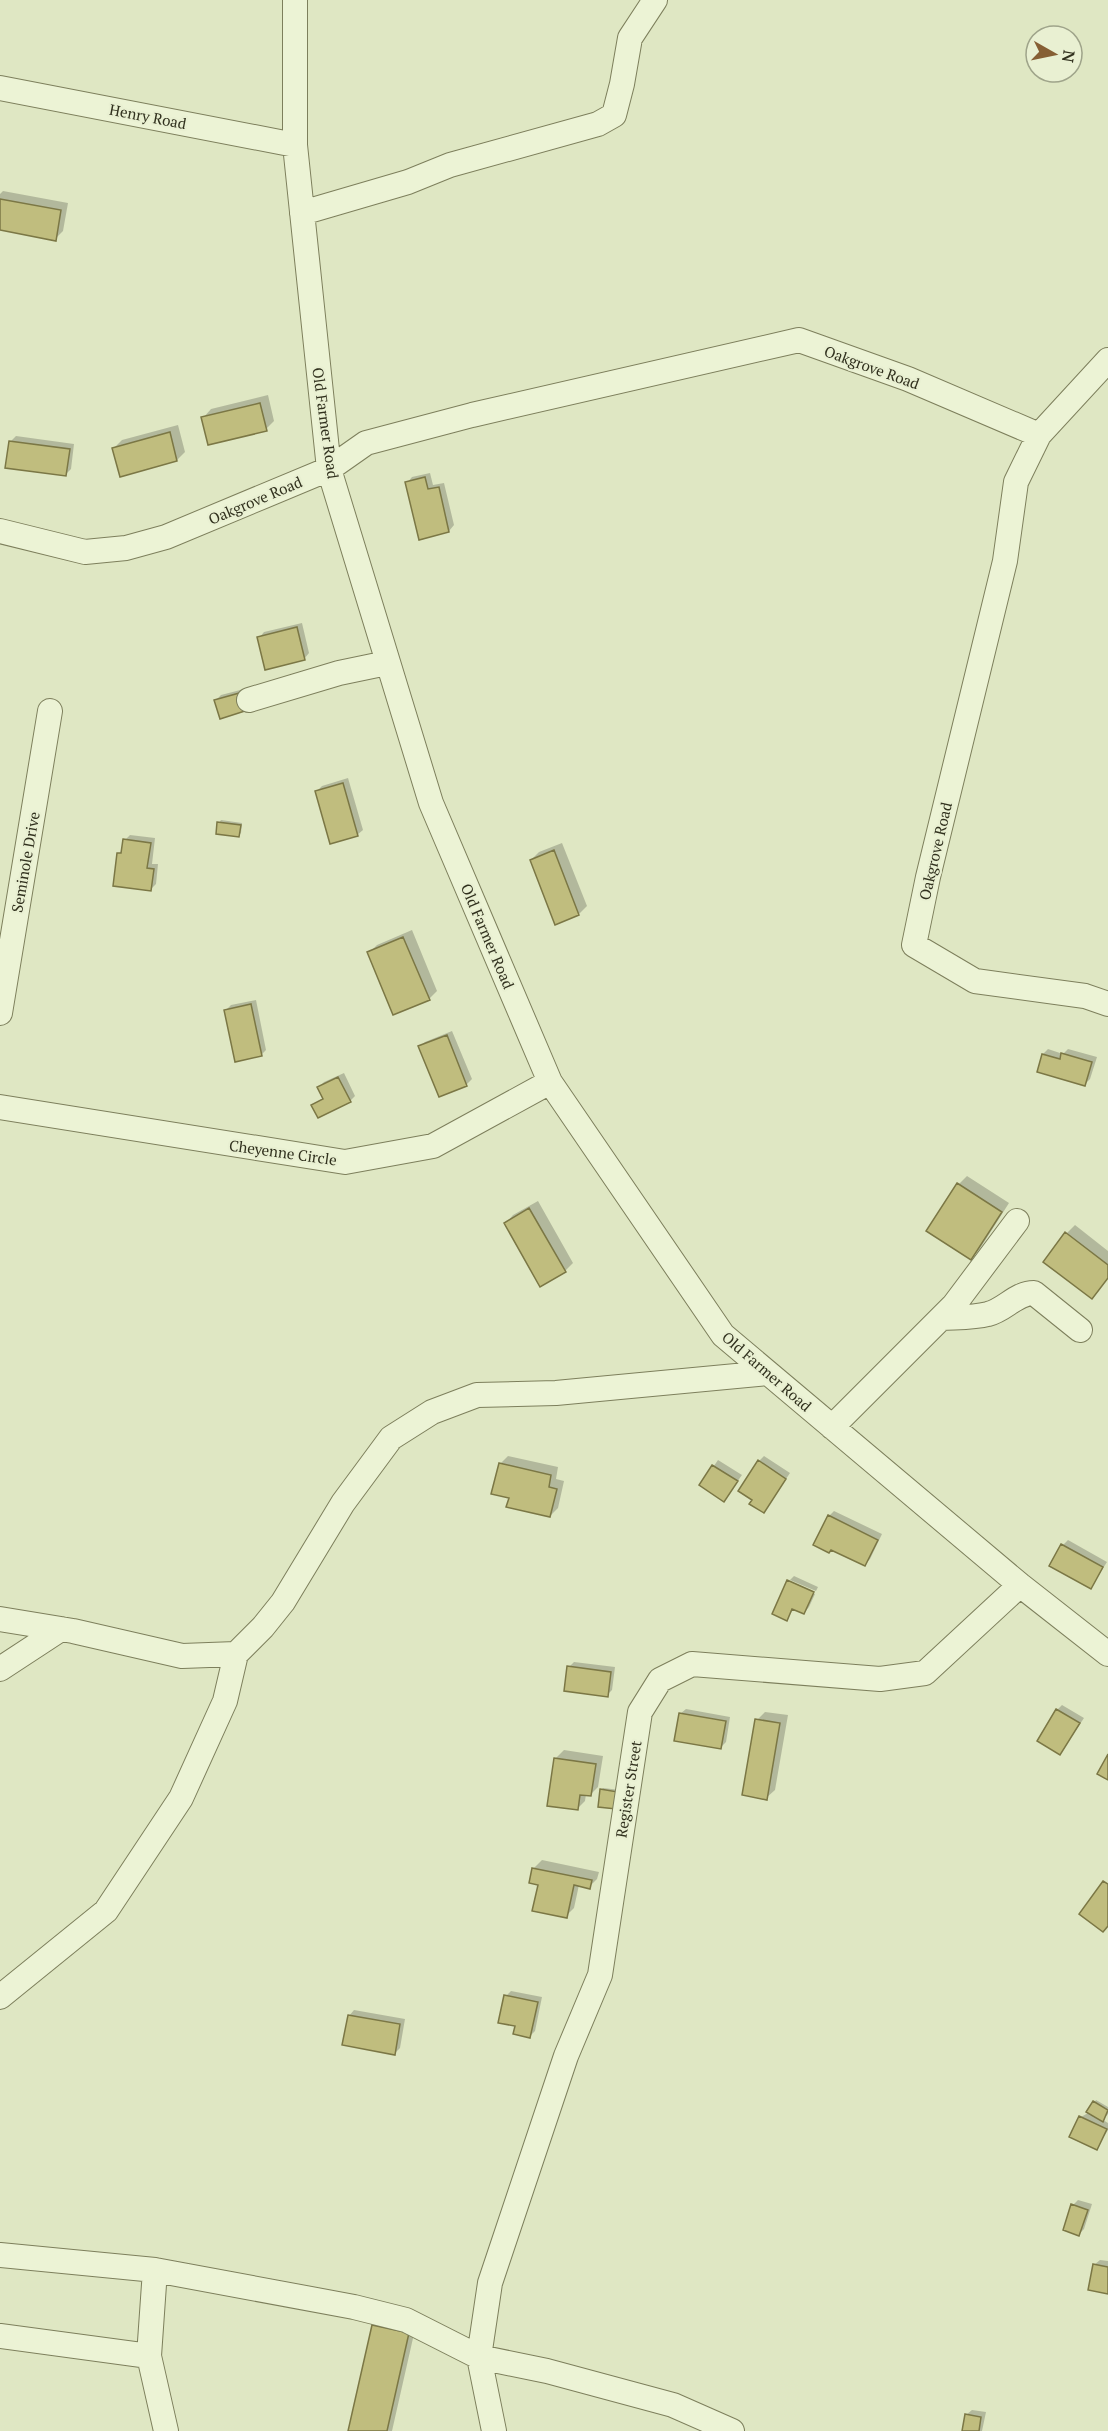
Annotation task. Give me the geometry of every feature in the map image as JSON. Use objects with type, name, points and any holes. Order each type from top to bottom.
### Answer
[{"type":"street","name":"Old Farmer Road","points":[[296,0],[295,145],[329,469],[431,803],[550,1082],[723,1335],[1020,1585],[1103,1641]]},
{"type":"street","points":[[302,213],[408,182],[450,165],[598,124],[614,115],[630,38],[655,0]]},
{"type":"street","name":"Henry Road","points":[[0,88],[295,145]]},
{"type":"street","name":"Oakgrove Road","points":[[0,531],[85,552],[126,548],[166,537],[329,469],[366,444],[472,416],[799,340],[908,379],[1039,435],[1016,482],[1005,561],[946,799],[914,945],[975,981],[1085,996],[1108,1004]]},
{"type":"street","points":[[1039,435],[1108,360]]},
{"type":"street","points":[[249,700],[339,673],[387,663]]},
{"type":"street","name":"Seminole Drive","points":[[0,1013],[50,711]]},
{"type":"street","name":"Cheyenne Circle","points":[[0,1107],[345,1162],[433,1146],[550,1082]]},
{"type":"street","points":[[832,1427],[954,1305],[1017,1221]]},
{"type":"street","points":[[941,1318],[988,1314],[1001,1309],[1024,1293],[1034,1293],[1080,1330]]},
{"type":"street","points":[[0,1998],[106,1911],[181,1798],[225,1701],[236,1654],[263,1627],[283,1602],[343,1503],[391,1438],[432,1412],[477,1395],[556,1394],[768,1373]]},
{"type":"street","name":"Register Street","points":[[494,2431],[479,2357],[490,2283],[566,2056],[600,1976],[640,1712],[660,1680],[692,1664],[880,1679],[925,1673],[1020,1585]]},
{"type":"street","points":[[0,1619],[61,1629],[182,1656],[236,1654]]},
{"type":"street","points":[[0,1669],[61,1629]]},
{"type":"street","points":[[0,2255],[154,2270],[354,2307],[406,2320],[479,2357],[547,2371],[673,2405],[732,2431]]},
{"type":"street","points":[[154,2270],[149,2356],[166,2431]]},
{"type":"street","points":[[0,2336],[149,2356]]},
{"type":"building","points":[[0,199],[61,210],[56,241],[0,230]]},
{"type":"building","points":[[260,403],[267,431],[208,445],[201,417]]},
{"type":"building","points":[[170,432],[177,461],[120,477],[112,448]]},
{"type":"building","points":[[9,441],[70,449],[66,476],[5,468]]},
{"type":"building","points":[[425,477],[428,489],[439,487],[449,532],[419,540],[405,482]]},
{"type":"building","points":[[297,627],[305,660],[265,670],[257,637]]},
{"type":"building","points":[[243,692],[248,710],[220,719],[214,700]]},
{"type":"building","points":[[343,783],[358,836],[330,844],[315,791]]},
{"type":"building","points":[[217,822],[241,825],[239,837],[216,834]]},
{"type":"building","points":[[123,839],[151,843],[147,868],[154,869],[151,891],[113,886],[117,853],[121,853]]},
{"type":"building","points":[[554,850],[579,915],[555,925],[530,860]]},
{"type":"building","points":[[403,937],[430,1000],[393,1015],[367,952]]},
{"type":"building","points":[[251,1004],[262,1056],[235,1062],[224,1010]]},
{"type":"building","points":[[447,1035],[467,1086],[439,1097],[418,1046]]},
{"type":"building","points":[[1061,1053],[1092,1062],[1085,1086],[1037,1072],[1042,1054],[1060,1059]]},
{"type":"building","points":[[338,1077],[351,1102],[318,1118],[311,1105],[323,1099],[317,1087]]},
{"type":"building","points":[[957,1183],[1002,1212],[971,1260],[926,1231]]},
{"type":"building","points":[[529,1208],[566,1272],[540,1287],[504,1223]]},
{"type":"building","points":[[1065,1232],[1108,1265],[1108,1278],[1092,1299],[1043,1262]]},
{"type":"building","points":[[758,1460],[786,1479],[764,1513],[749,1504],[752,1500],[738,1491]]},
{"type":"building","points":[[499,1463],[551,1475],[549,1487],[557,1489],[550,1517],[506,1507],[509,1498],[491,1494]]},
{"type":"building","points":[[712,1465],[738,1481],[724,1502],[699,1485]]},
{"type":"building","points":[[828,1515],[878,1540],[865,1566],[831,1550],[829,1553],[813,1545]]},
{"type":"building","points":[[1061,1544],[1103,1567],[1091,1589],[1049,1566]]},
{"type":"building","points":[[787,1580],[814,1592],[804,1614],[792,1609],[787,1621],[772,1614]]},
{"type":"building","points":[[567,1666],[611,1672],[608,1697],[564,1691]]},
{"type":"building","points":[[1056,1709],[1080,1723],[1060,1755],[1037,1741]]},
{"type":"building","points":[[679,1713],[726,1721],[721,1749],[674,1741]]},
{"type":"building","points":[[755,1719],[780,1723],[767,1800],[742,1795]]},
{"type":"building","points":[[1108,1754],[1108,1780],[1097,1774]]},
{"type":"building","points":[[554,1758],[596,1764],[591,1796],[580,1795],[578,1810],[547,1806]]},
{"type":"building","points":[[600,1789],[618,1792],[616,1809],[598,1807]]},
{"type":"building","points":[[532,1868],[592,1880],[590,1889],[574,1885],[567,1918],[532,1911],[538,1885],[529,1883]]},
{"type":"building","points":[[1103,1881],[1108,1884],[1108,1926],[1103,1932],[1079,1914]]},
{"type":"building","points":[[504,1995],[538,2002],[530,2038],[513,2034],[515,2026],[498,2023]]},
{"type":"building","points":[[348,2015],[400,2024],[395,2055],[342,2045]]},
{"type":"building","points":[[1093,2101],[1108,2110],[1103,2122],[1086,2112]]},
{"type":"building","points":[[1079,2116],[1107,2129],[1097,2150],[1069,2137]]},
{"type":"building","points":[[1071,2204],[1088,2210],[1079,2236],[1063,2230]]},
{"type":"building","points":[[1093,2264],[1108,2267],[1108,2294],[1088,2290]]},
{"type":"building","points":[[372,2325],[409,2333],[387,2431],[348,2431]]},
{"type":"building","points":[[965,2414],[981,2417],[979,2431],[962,2431]]}]
